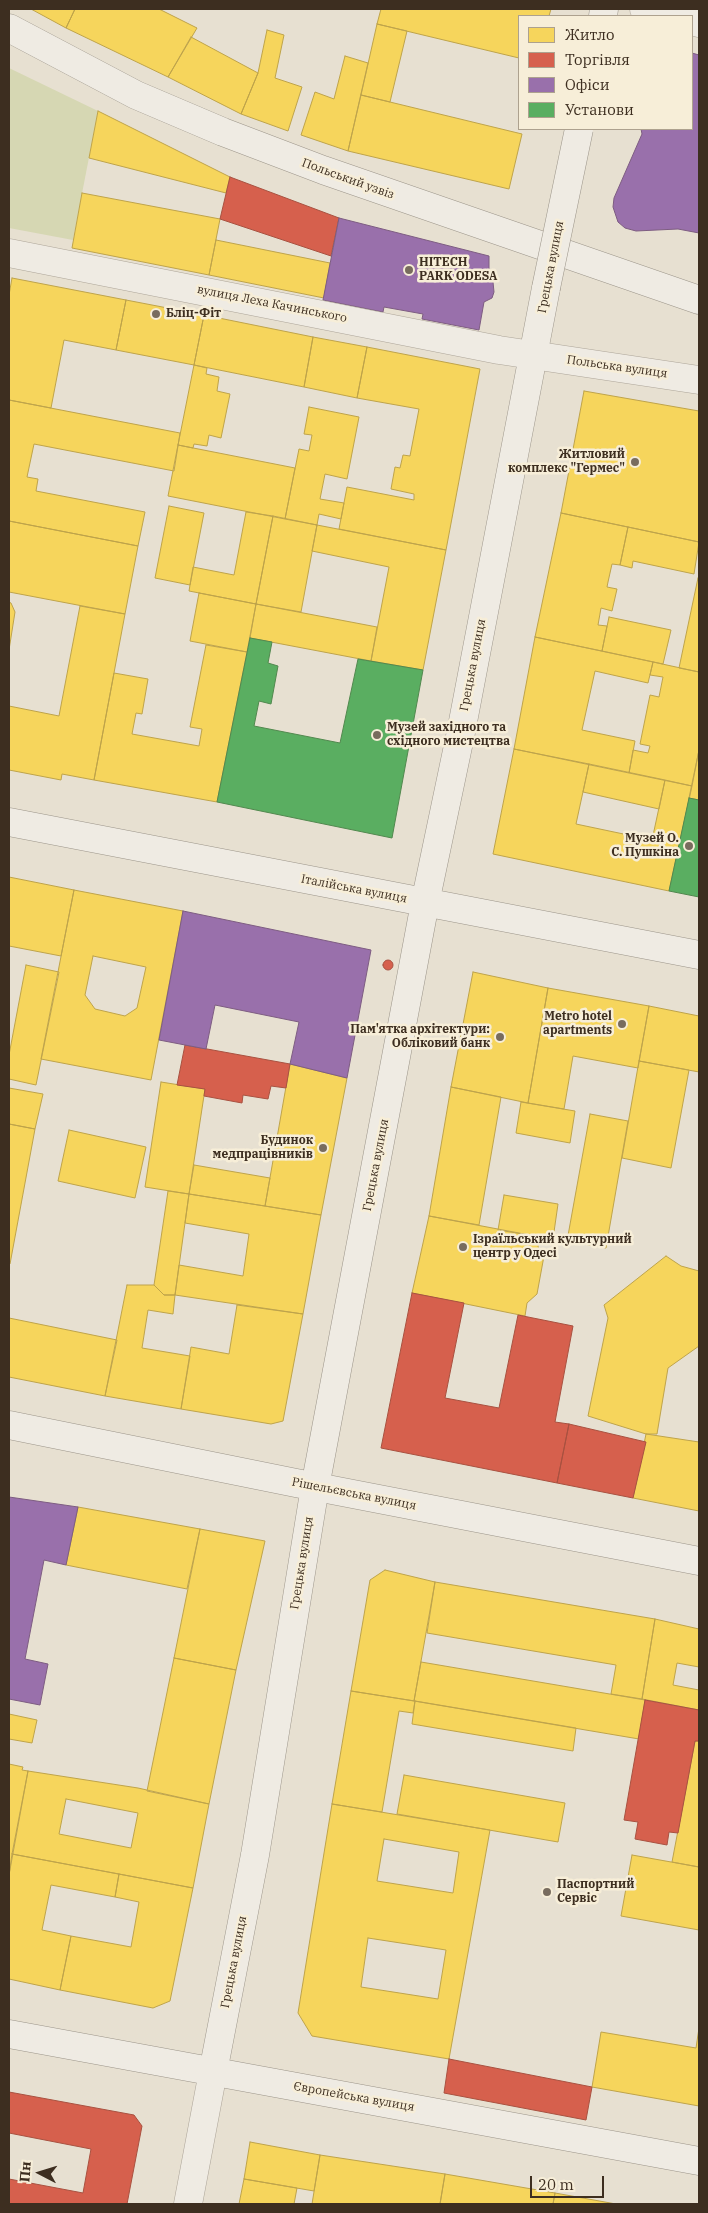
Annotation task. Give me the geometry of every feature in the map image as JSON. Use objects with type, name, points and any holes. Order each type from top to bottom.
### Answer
[{"type":"street","points":[[644,9],[668,15]]},
{"type":"street","name":"Польський узвіз","points":[[9,28],[136,95],[223,132],[322,170],[699,300]]},
{"type":"street","name":"Грецька вулиця","points":[[188,2204],[254,1855],[314,1487],[425,903],[579,130]]},
{"type":"street","name":"вулиця Леха Качинського","points":[[9,253],[534,356]]},
{"type":"street","name":"Польська вулиця","points":[[534,356],[699,380]]},
{"type":"street","name":"Італійська вулиця","points":[[9,822],[699,955]]},
{"type":"street","name":"Рішельєвська вулиця","points":[[9,1424],[314,1487],[699,1561]]},
{"type":"street","name":"Європейська вулиця","points":[[9,2034],[699,2160]]},
{"type":"green space","points":[[9,68],[98,111],[73,240],[9,228]]},
{"type":"building: Житло","points":[[31,9],[75,9],[66,28]]},
{"type":"building: Житло","points":[[75,9],[159,9],[197,28],[168,77],[66,28]]},
{"type":"building: Житло","points":[[381,9],[551,9],[549,15],[518,15],[518,58],[377,24]]},
{"type":"building: Житло","points":[[377,24],[407,31],[390,102],[361,95]]},
{"type":"building: Житло","points":[[267,30],[284,35],[275,78],[302,87],[288,131],[241,114],[258,73]]},
{"type":"building: Житло","points":[[191,37],[258,73],[241,114],[168,77]]},
{"type":"building: Житло","points":[[345,56],[368,63],[348,151],[301,135],[315,92],[334,99]]},
{"type":"building: Житло","points":[[361,95],[522,134],[509,189],[348,151]]},
{"type":"building: Житло","points":[[98,111],[230,177],[226,193],[89,158]]},
{"type":"building: Житло","points":[[82,193],[220,219],[209,275],[72,248]]},
{"type":"building: Житло","points":[[216,240],[330,263],[324,298],[209,275]]},
{"type":"building: Житло","points":[[12,278],[126,300],[116,350],[64,340],[51,408],[9,400],[9,295]]},
{"type":"building: Житло","points":[[126,300],[204,315],[194,365],[116,350]]},
{"type":"building: Житло","points":[[204,315],[313,337],[304,387],[194,365]]},
{"type":"building: Житло","points":[[313,337],[367,347],[357,398],[304,387]]},
{"type":"building: Житло","points":[[367,347],[480,369],[446,550],[339,529],[347,487],[414,500],[414,494],[391,489],[395,467],[400,468],[403,455],[410,456],[419,409],[357,398]]},
{"type":"building: Житло","points":[[194,365],[207,368],[206,374],[219,377],[217,391],[230,394],[221,438],[209,435],[207,446],[194,444],[193,448],[178,445]]},
{"type":"building: Житло","name":"Житловий комплекс \"Гермес\"","points":[[584,391],[699,411],[699,542],[561,513]]},
{"type":"building: Житло","points":[[9,400],[180,433],[174,471],[34,444],[27,477],[38,479],[36,491],[145,512],[138,546],[9,521]]},
{"type":"building: Житло","points":[[309,407],[359,417],[347,479],[325,474],[320,499],[344,503],[341,519],[319,514],[317,525],[285,519],[299,449],[309,451],[312,435],[304,434]]},
{"type":"building: Житло","points":[[178,445],[295,468],[285,519],[168,496]]},
{"type":"building: Житло","points":[[169,506],[204,513],[190,585],[155,578]]},
{"type":"building: Житло","points":[[246,512],[273,516],[256,604],[189,591],[193,567],[234,575]]},
{"type":"building: Житло","points":[[561,513],[628,527],[620,565],[612,564],[607,587],[617,589],[612,611],[601,608],[598,625],[607,626],[602,651],[535,637]]},
{"type":"building: Житло","points":[[273,516],[317,525],[301,612],[256,604]]},
{"type":"building: Житло","points":[[9,521],[138,546],[125,614],[9,592]]},
{"type":"building: Житло","points":[[317,525],[446,550],[423,670],[371,661],[389,567],[312,551]]},
{"type":"building: Житло","points":[[628,527],[699,542],[694,574],[633,561],[632,568],[620,565]]},
{"type":"building: Житло","points":[[699,578],[699,672],[679,668]]},
{"type":"building: Житло","points":[[199,593],[256,604],[247,652],[190,641]]},
{"type":"building: Житло","points":[[9,602],[15,612],[9,650]]},
{"type":"building: Житло","points":[[256,604],[377,627],[371,661],[250,638]]},
{"type":"building: Житло","points":[[80,606],[125,614],[94,780],[62,774],[61,780],[9,770],[9,706],[59,716]]},
{"type":"building: Житло","points":[[609,617],[671,630],[663,664],[602,651]]},
{"type":"building: Житло","points":[[535,637],[653,662],[648,683],[595,671],[582,730],[635,741],[629,773],[514,749]]},
{"type":"building: Житло","points":[[206,645],[247,652],[217,802],[94,780],[114,673],[148,679],[142,714],[136,713],[132,734],[199,746],[202,729],[190,727]]},
{"type":"building: Житло","points":[[653,662],[699,672],[699,750],[692,786],[629,773],[633,750],[648,753],[650,746],[640,744],[650,695],[659,697],[663,677],[650,675]]},
{"type":"building: Житло","points":[[514,749],[589,764],[576,824],[652,840],[665,780],[692,786],[669,891],[493,854]]},
{"type":"building: Житло","points":[[699,750],[699,800],[689,798]]},
{"type":"building: Житло","points":[[589,764],[665,780],[659,809],[583,792]]},
{"type":"building: Житло","points":[[9,877],[74,890],[61,956],[9,946]]},
{"type":"building: Житло","points":[[74,890],[183,911],[151,1080],[41,1059]],"holes":[[[93,956],[146,967],[137,1008],[125,1016],[95,1009],[85,995]]]},
{"type":"building: Житло","points":[[26,965],[59,972],[36,1085],[9,1079],[9,1055]]},
{"type":"building: Житло","name":"Пам'ятка архітектури: Обліковий банк","points":[[473,972],[548,988],[528,1103],[451,1087]]},
{"type":"building: Житло","points":[[548,988],[649,1006],[638,1068],[573,1056],[564,1109],[528,1103]]},
{"type":"building: Житло","points":[[649,1006],[699,1016],[699,1072],[639,1061]]},
{"type":"building: Житло","points":[[639,1061],[689,1070],[671,1168],[622,1158]]},
{"type":"building: Житло","points":[[290,1064],[347,1078],[321,1215],[265,1206]]},
{"type":"building: Житло","points":[[161,1082],[205,1089],[189,1194],[145,1187]]},
{"type":"building: Житло","points":[[451,1087],[501,1097],[479,1225],[429,1216]]},
{"type":"building: Житло","points":[[9,1088],[43,1094],[35,1129],[9,1124]]},
{"type":"building: Житло","points":[[521,1102],[575,1111],[570,1143],[516,1133]]},
{"type":"building: Житло","points":[[590,1114],[628,1121],[606,1248],[567,1241]]},
{"type":"building: Житло","points":[[9,1124],[35,1129],[10,1264],[9,1264]]},
{"type":"building: Житло","points":[[69,1130],[146,1147],[135,1198],[58,1181]]},
{"type":"building: Житло","points":[[194,1165],[270,1178],[265,1206],[189,1194]]},
{"type":"building: Житло","points":[[168,1191],[189,1194],[175,1295],[164,1295],[154,1285]]},
{"type":"building: Житло","points":[[189,1194],[321,1215],[303,1314],[175,1295],[179,1265],[243,1276],[249,1234],[185,1223]]},
{"type":"building: Житло","points":[[504,1195],[558,1204],[553,1239],[498,1230]]},
{"type":"building: Житло","points":[[429,1216],[540,1237],[538,1247],[544,1256],[537,1294],[527,1303],[525,1316],[412,1293]]},
{"type":"building: Житло","points":[[666,1256],[681,1266],[699,1271],[699,1346],[668,1368],[657,1434],[646,1434],[588,1416],[608,1318],[604,1305]]},
{"type":"building: Житло","points":[[127,1285],[154,1285],[164,1295],[175,1295],[173,1314],[148,1310],[142,1348],[190,1356],[181,1409],[105,1396]]},
{"type":"building: Житло","points":[[237,1305],[303,1314],[283,1421],[271,1424],[181,1409],[191,1347],[229,1354]]},
{"type":"building: Житло","points":[[9,1318],[117,1340],[105,1396],[9,1377]]},
{"type":"building: Житло","points":[[646,1434],[699,1442],[699,1511],[633,1498]]},
{"type":"building: Житло","points":[[78,1507],[200,1529],[187,1589],[66,1565]]},
{"type":"building: Житло","points":[[200,1529],[265,1541],[236,1670],[174,1658]]},
{"type":"building: Житло","points":[[385,1570],[435,1582],[414,1701],[351,1691],[370,1580]]},
{"type":"building: Житло","points":[[435,1582],[655,1619],[642,1699],[611,1694],[616,1665],[427,1633]]},
{"type":"building: Житло","points":[[655,1619],[699,1629],[699,1667],[677,1663],[673,1685],[699,1690],[699,1710],[642,1699]]},
{"type":"building: Житло","points":[[174,1658],[236,1670],[209,1804],[147,1791]]},
{"type":"building: Житло","points":[[421,1662],[645,1700],[639,1739],[414,1701]]},
{"type":"building: Житло","points":[[351,1691],[415,1701],[413,1713],[399,1711],[382,1812],[332,1804]]},
{"type":"building: Житло","points":[[415,1701],[576,1728],[573,1751],[412,1724]]},
{"type":"building: Житло","points":[[9,1714],[37,1720],[32,1743],[9,1739]]},
{"type":"building: Житло","points":[[695,1741],[699,1741],[699,1867],[672,1862]]},
{"type":"building: Житло","points":[[9,1764],[23,1767],[22,1770],[28,1771],[9,1875]]},
{"type":"building: Житло","points":[[28,1771],[138,1788],[209,1804],[193,1888],[12,1854]],"holes":[[[66,1799],[138,1813],[131,1848],[59,1834]]]},
{"type":"building: Житло","points":[[404,1775],[565,1803],[558,1842],[397,1814]]},
{"type":"building: Житло","points":[[332,1804],[490,1830],[449,2059],[312,2036],[298,2013]],"holes":[[[384,1839],[459,1852],[453,1893],[377,1881]],[[368,1938],[446,1950],[438,1999],[361,1987]]]},
{"type":"building: Житло","points":[[12,1854],[119,1874],[115,1897],[51,1885],[42,1930],[71,1936],[60,1990],[9,1979],[9,1875]]},
{"type":"building: Житло","points":[[632,1855],[699,1867],[699,1930],[621,1916]]},
{"type":"building: Житло","points":[[119,1874],[193,1888],[170,2001],[153,2008],[60,1990],[71,1936],[131,1947],[139,1902],[115,1897]]},
{"type":"building: Житло","points":[[699,2028],[699,2106],[592,2087],[601,2032],[696,2048]]},
{"type":"building: Житло","points":[[250,2142],[320,2155],[314,2191],[244,2179]]},
{"type":"building: Житло","points":[[320,2155],[445,2174],[440,2204],[312,2204]]},
{"type":"building: Житло","points":[[445,2174],[555,2193],[553,2204],[440,2204]]},
{"type":"building: Житло","points":[[244,2179],[297,2188],[294,2204],[239,2204]]},
{"type":"building: Житло","points":[[555,2193],[616,2204],[553,2204]]},
{"type":"building: Торгівля","points":[[230,177],[339,218],[331,256],[220,219]]},
{"type":"building: Торгівля","points":[[388,960],[393,965],[388,970],[383,965]]},
{"type":"building: Торгівля","points":[[185,1045],[290,1064],[286,1088],[271,1086],[268,1099],[243,1095],[242,1103],[204,1096],[205,1089],[177,1085]]},
{"type":"building: Торгівля","points":[[412,1293],[464,1303],[445,1398],[499,1408],[518,1315],[573,1326],[555,1422],[569,1424],[557,1483],[381,1448]]},
{"type":"building: Торгівля","points":[[569,1424],[646,1442],[633,1498],[557,1483]]},
{"type":"building: Торгівля","points":[[645,1700],[699,1710],[699,1741],[695,1741],[678,1833],[669,1832],[667,1845],[635,1839],[638,1822],[624,1820]]},
{"type":"building: Торгівля","points":[[449,2059],[592,2087],[586,2120],[444,2093]]},
{"type":"building: Торгівля","points":[[9,2092],[134,2115],[142,2126],[127,2204],[9,2204],[9,2179],[83,2193],[91,2149],[9,2133]]},
{"type":"building: Офіси","points":[[693,53],[699,55],[699,233],[678,229],[636,231],[625,228],[618,222],[613,207],[614,198],[642,134],[641,130],[693,130]]},
{"type":"building: Офіси","name":"HITECH PARK ODESA","points":[[339,218],[489,256],[489,278],[493,282],[494,292],[492,298],[484,302],[479,330],[422,319],[423,314],[384,307],[383,312],[323,300]]},
{"type":"building: Офіси","points":[[183,911],[371,950],[347,1078],[290,1064],[299,1022],[215,1005],[206,1049],[159,1040]]},
{"type":"building: Офіси","points":[[9,1497],[78,1507],[66,1565],[44,1560],[25,1659],[48,1664],[40,1705],[9,1699]]},
{"type":"building: Установи","name":"Музей західного та східного мистецтва","points":[[250,638],[272,642],[268,663],[278,666],[271,704],[259,701],[254,726],[340,743],[358,659],[423,670],[392,838],[217,802]]},
{"type":"building: Установи","name":"Музей О. С. Пушкіна","points":[[689,798],[699,800],[699,897],[669,891]]},
{"type":"place","name":"HITECH PARK ODESA","points":[[409,270]]},
{"type":"place","name":"Бліц-Фіт","points":[[156,314]]},
{"type":"place","name":"Житловий комплекс \"Гермес\"","points":[[635,462]]},
{"type":"place","name":"Музей західного та східного мистецтва","points":[[377,735]]},
{"type":"place","name":"Музей О. С. Пушкіна","points":[[689,846]]},
{"type":"place","name":"Metro hotel apartments","points":[[622,1024]]},
{"type":"place","name":"Пам'ятка архітектури: Обліковий банк","points":[[500,1037]]},
{"type":"place","name":"Будинок медпрацівників","points":[[323,1148]]},
{"type":"place","name":"Ізраїльський культурний центр у Одесі","points":[[463,1247]]},
{"type":"place","name":"Паспортний Сервіс","points":[[547,1892]]}]
